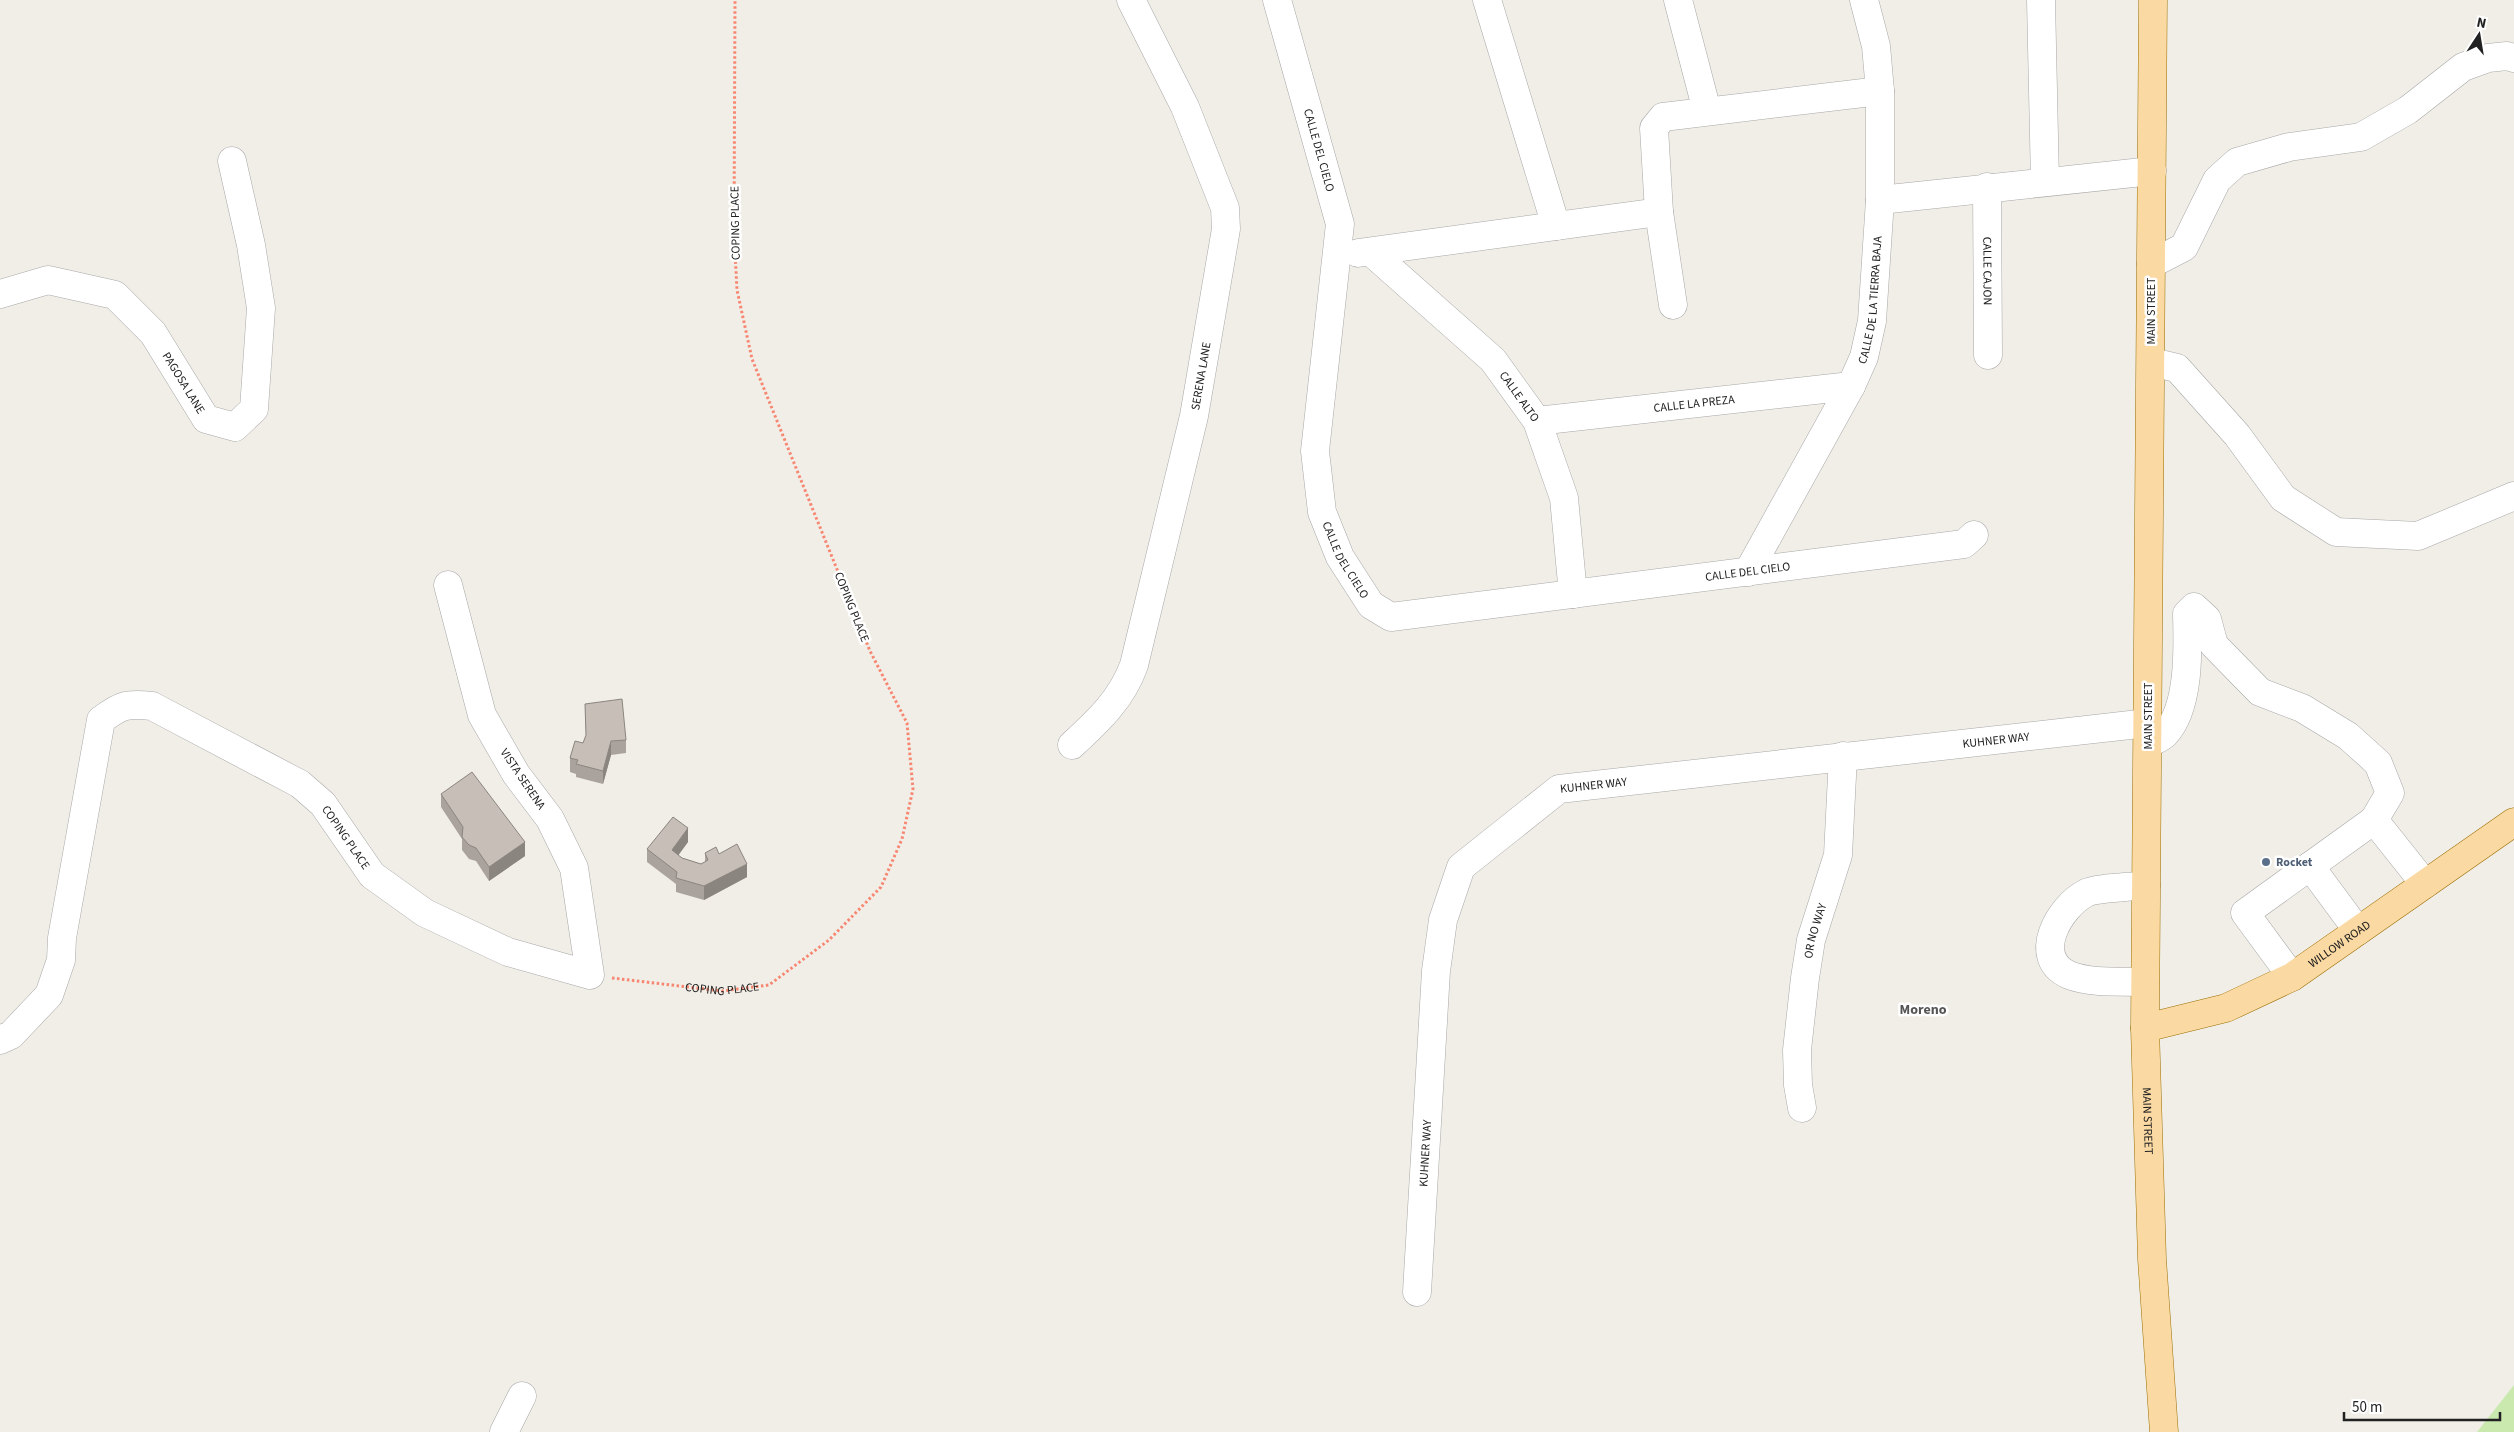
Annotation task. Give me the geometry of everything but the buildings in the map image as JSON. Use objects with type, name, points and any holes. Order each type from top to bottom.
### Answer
[{"type":"main road","name":"MAIN STREET","points":[[2153,0],[2145,1028],[2152,1259],[2164,1432]]},
{"type":"main road","name":"WILLOW ROAD","points":[[2145,1028],[2226,1008],[2292,977],[2514,822]]},
{"type":"street","name":"SERENA LANE","points":[[1072,745],[1107,712],[1127,684],[1134,666],[1194,416],[1226,229],[1225,208],[1185,107],[1130,0]]},
{"type":"street","name":"CALLE DEL CIELO","points":[[1277,0],[1340,224],[1338,256],[1315,451],[1322,512],[1340,557],[1371,605],[1391,617],[1964,544],[1974,535]]},
{"type":"street","points":[[1488,0],[1556,226]]},
{"type":"street","points":[[1678,0],[1708,111]]},
{"type":"street","name":"CALLE DE LA TIERRA BAJA","points":[[1748,572],[1851,386],[1864,357],[1872,321],[1880,200],[1880,91],[1876,46],[1864,0]]},
{"type":"street","points":[[2041,0],[2045,182]]},
{"type":"street","points":[[2151,264],[2184,247],[2217,180],[2237,162],[2289,147],[2361,136],[2408,110],[2463,67],[2488,58],[2507,56],[2514,58]]},
{"type":"street","points":[[1673,305],[1659,212],[1654,128],[1663,118],[1880,91]]},
{"type":"street","name":"PAGOSA LANE","points":[[0,294],[48,280],[115,294],[153,333],[206,419],[235,428],[254,408],[261,308],[251,245],[232,161]]},
{"type":"street","points":[[1880,200],[1987,187],[2152,171]]},
{"type":"street","name":"CALLE CAJON","points":[[1987,187],[1988,355]]},
{"type":"street","points":[[1338,256],[1659,212]]},
{"type":"street","name":"CALLE ALTO","points":[[1371,252],[1493,360],[1537,421],[1564,498],[1573,594]]},
{"type":"street","points":[[2150,362],[2177,368],[2218,417],[2237,435],[2282,498],[2336,532],[2418,536],[2514,496]]},
{"type":"street","name":"CALLE LA PREZA","points":[[1537,421],[1851,386]]},
{"type":"street","name":"VISTA SERENA","points":[[448,585],[482,715],[516,774],[550,819],[574,868],[590,975]]},
{"type":"street","points":[[2148,734],[2164,735],[2174,720],[2184,692],[2188,658],[2187,614],[2194,607],[2207,619],[2214,645],[2260,692],[2302,708],[2348,736],[2378,762],[2390,793],[2374,820],[2245,913],[2292,977]]},
{"type":"street","name":"COPING PLACE","points":[[0,1040],[11,1035],[50,995],[61,960],[62,938],[101,720],[117,708],[130,703],[152,706],[300,784],[323,804],[372,875],[425,913],[508,952],[590,975]]},
{"type":"street","name":"KUHNER WAY","points":[[1417,1292],[1436,971],[1443,920],[1461,868],[1559,789],[1843,756],[2148,734]]},
{"type":"street","name":"OR NO WAY","points":[[1802,1108],[1798,1085],[1797,1050],[1811,940],[1824,892],[1838,855],[1843,756]]},
{"type":"street","points":[[2374,820],[2424,884]]},
{"type":"street","points":[[2310,866],[2358,931]]},
{"type":"street","points":[[2145,982],[2090,980],[2070,975],[2061,970],[2053,958],[2048,945],[2054,927],[2069,908],[2086,893],[2146,885]]},
{"type":"street","points":[[504,1432],[522,1396]]},
{"type":"path","name":"COPING PLACE","points":[[590,975],[722,991],[769,985],[829,940],[881,888],[902,839],[913,789],[907,723],[870,651],[752,359],[737,290],[734,232],[735,0]]},
{"type":"green space","points":[[2514,1385],[2514,1432],[2477,1432]]},
{"type":"place","name":"Rocket","points":[[2266,862]]},
{"type":"district","name":"Moreno","points":[[1923,1009]]}]
